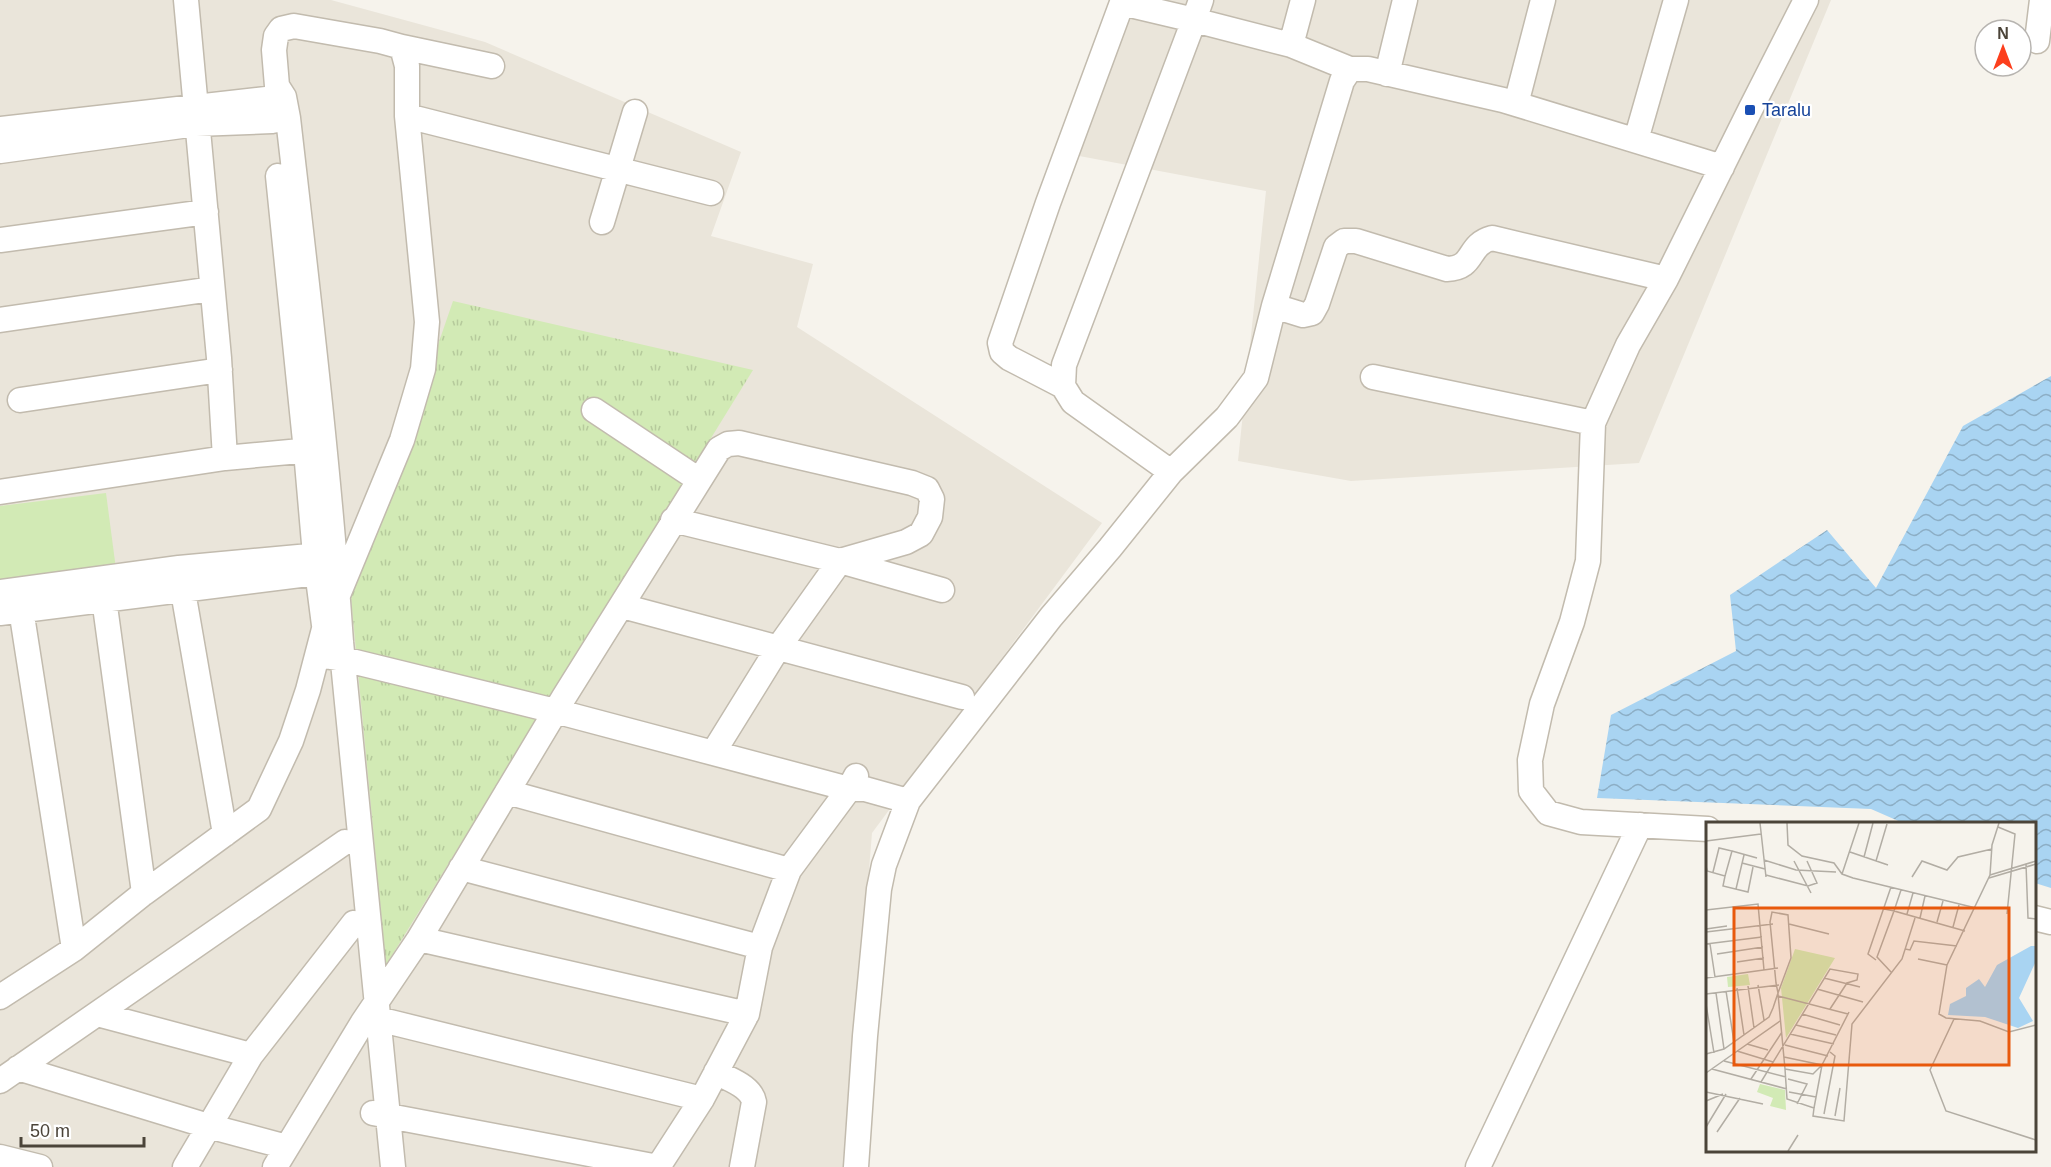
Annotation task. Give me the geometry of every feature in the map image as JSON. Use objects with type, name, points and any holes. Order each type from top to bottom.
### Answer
[{"type":"street","points":[[186,0],[220,370],[225,458]]},
{"type":"street","points":[[1291,45],[1303,0]]},
{"type":"street","points":[[1387,74],[1405,0]]},
{"type":"street","points":[[1516,104],[1543,0]]},
{"type":"street","points":[[1636,141],[1676,0]]},
{"type":"street","points":[[1706,829],[1581,822],[1548,813],[1531,791],[1530,760],[1542,704],[1572,622],[1588,561],[1593,423],[1628,345],[1666,279],[1806,0]]},
{"type":"street","points":[[2037,41],[2042,0]]},
{"type":"street","points":[[1171,472],[1073,402],[1063,386],[1009,358],[1002,352],[1000,343],[1048,203],[1123,2],[1198,10],[1350,69],[1368,69],[1516,104],[1722,167]]},
{"type":"street","points":[[1063,386],[1064,365],[1198,10]]},
{"type":"street","points":[[373,1015],[354,922],[345,842],[316,450],[274,50],[276,36],[282,29],[294,26],[380,41],[492,66]]},
{"type":"street","points":[[379,1167],[380,1114],[373,1015],[332,646],[338,596],[402,440],[423,369],[427,322],[407,116],[407,66],[402,47]]},
{"type":"street","points":[[856,1167],[865,1035],[879,889],[884,865],[908,801],[1051,617],[1171,472],[1219,426],[1256,378],[1274,306],[1342,81],[1350,69]]},
{"type":"street","points":[[0,151],[196,115],[247,100],[279,104]]},
{"type":"street","points":[[602,222],[635,112]]},
{"type":"street","points":[[0,129],[196,115]]},
{"type":"street","points":[[407,116],[711,193]]},
{"type":"street","points":[[0,240],[206,212]]},
{"type":"street","points":[[1274,306],[1303,315],[1312,313],[1336,247],[1344,241],[1356,241],[1447,269],[1457,268],[1469,260],[1474,248],[1482,241],[1492,238],[1666,279]]},
{"type":"street","points":[[0,320],[212,289]]},
{"type":"street","points":[[20,400],[220,370]]},
{"type":"street","points":[[1373,377],[1593,423]]},
{"type":"street","points":[[594,410],[699,480]]},
{"type":"street","points":[[9,1075],[208,1126],[281,1157],[373,1015],[559,704],[719,449],[728,444],[739,443],[912,483],[927,489],[932,499],[930,517],[921,534],[906,542],[840,561],[778,648],[716,747]]},
{"type":"street","points":[[0,492],[225,458],[316,450]]},
{"type":"street","points":[[673,520],[840,561],[942,590]]},
{"type":"street","points":[[325,563],[338,596]]},
{"type":"street","points":[[74,949],[10,602],[181,579],[325,563]]},
{"type":"street","points":[[181,579],[225,834]]},
{"type":"street","points":[[103,589],[144,893]]},
{"type":"street","points":[[622,606],[962,697]]},
{"type":"street","points":[[332,646],[559,704],[908,801]]},
{"type":"street","points":[[0,997],[74,949],[144,893],[259,809],[291,741],[308,690],[332,646]]},
{"type":"street","points":[[380,1114],[658,1167],[702,1099],[747,1014],[760,946],[789,870],[857,785]]},
{"type":"street","points":[[507,792],[789,870]]},
{"type":"street","points":[[1478,1167],[1640,825]]},
{"type":"street","points":[[9,1075],[345,842]]},
{"type":"street","points":[[461,868],[760,946]]},
{"type":"street","points":[[2036,918],[2051,922]]},
{"type":"street","points":[[185,1167],[251,1055],[354,922]]},
{"type":"street","points":[[419,939],[747,1014]]},
{"type":"street","points":[[97,1014],[251,1055]]},
{"type":"street","points":[[373,1015],[702,1099]]},
{"type":"street","points":[[716,1072],[746,1088],[753,1095],[754,1102],[742,1167]]},
{"type":"street","points":[[380,1114],[393,1167]]},
{"type":"street","points":[[0,1157],[40,1167]]},
{"type":"shaded area","points":[[0,0],[331,0],[485,42],[741,152],[711,236],[813,264],[797,327],[1102,523],[872,833],[845,1167],[0,1167]]},
{"type":"shaded area","points":[[1112,0],[1831,0],[1639,463],[1351,481],[1238,461],[1266,191],[1058,152]]},
{"type":"green space","points":[[453,301],[753,370],[386,965],[351,598]]},
{"type":"green space","points":[[106,493],[116,569],[0,584],[0,506]]},
{"type":"water","points":[[2051,376],[2051,888],[2036,883],[2036,822],[1901,822],[1871,809],[1597,798],[1611,715],[1736,651],[1730,595],[1827,530],[1876,588],[1963,426]]},
{"type":"place","name":"Taralu","points":[[1750,110]]}]
